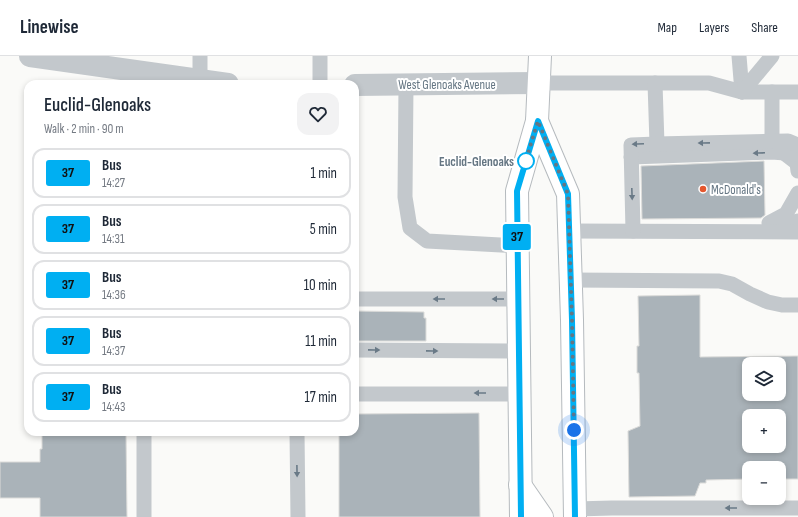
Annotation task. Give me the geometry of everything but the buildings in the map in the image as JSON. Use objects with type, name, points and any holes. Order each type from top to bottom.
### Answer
[{"type":"main road","points":[[521,517],[517,191],[538,121],[540,56]]},
{"type":"main road","points":[[538,121],[568,194],[572,320],[575,513]]},
{"type":"main road","points":[[520,485],[542,517]]},
{"type":"street","points":[[30,56],[144,78],[200,80]]},
{"type":"street","name":"West Glenoaks Avenue","points":[[359,85],[539,83]]},
{"type":"lane","points":[[200,56],[200,80]]},
{"type":"lane","points":[[320,56],[320,80]]},
{"type":"lane","points":[[740,56],[742,92]]},
{"type":"lane","points":[[742,92],[772,56]]},
{"type":"lane","points":[[539,83],[709,83],[742,92],[798,92]]},
{"type":"lane","points":[[655,83],[657,144]]},
{"type":"lane","points":[[406,85],[405,197],[410,228],[427,241],[518,246]]},
{"type":"lane","points":[[772,92],[772,142]]},
{"type":"lane","points":[[633,231],[631,145],[788,141],[798,145]]},
{"type":"lane","points":[[631,156],[772,152],[791,154],[797,163],[798,171]]},
{"type":"lane","points":[[768,223],[786,214],[798,193]]},
{"type":"lane","points":[[695,232],[702,223],[791,223],[798,221]]},
{"type":"lane","points":[[569,231],[798,232]]},
{"type":"lane","points":[[571,280],[719,281],[732,284],[768,302],[782,305],[798,305]]},
{"type":"lane","points":[[359,299],[518,299]]},
{"type":"lane","points":[[359,350],[519,351]]},
{"type":"lane","points":[[359,394],[519,394]]},
{"type":"lane","points":[[144,436],[144,517]]},
{"type":"lane","points":[[296,436],[298,517]]},
{"type":"lane","points":[[575,513],[798,508]]},
{"type":"bus line","name":"37","points":[[521,517],[517,191],[538,121],[568,194],[572,320],[575,517]]},
{"type":"place","name":"Euclid-Glenoaks","points":[[526,161]]},
{"type":"place","name":"McDonald's","points":[[703,189]]},
{"type":"route","points":[[526,161],[525,163],[538,121],[568,194],[574,430]]}]
